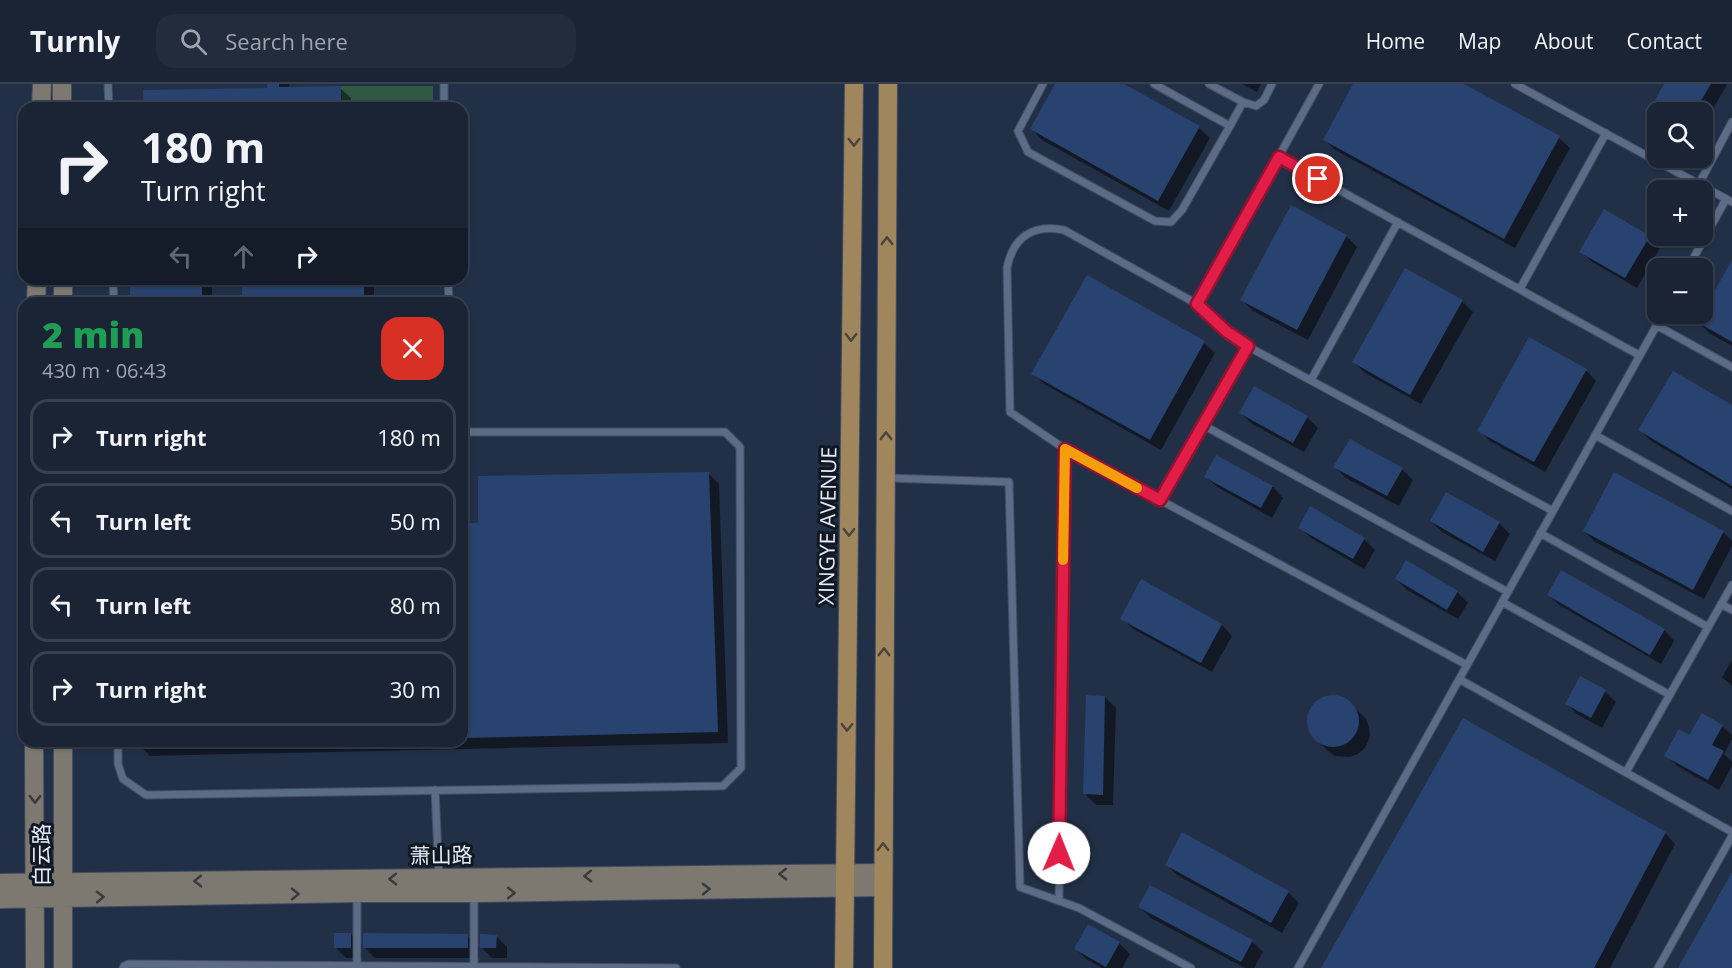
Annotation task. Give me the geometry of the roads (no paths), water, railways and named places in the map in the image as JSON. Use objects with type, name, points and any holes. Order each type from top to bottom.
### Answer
[{"type":"main road","name":"XINGYE AVENUE","points":[[844,968],[854,84]]},
{"type":"main road","points":[[883,968],[888,84]]},
{"type":"street","points":[[41,102],[42,84]]},
{"type":"street","points":[[62,84],[62,102]]},
{"type":"street","name":"白云路","points":[[34,747],[35,968]]},
{"type":"street","name":"白云路","points":[[63,747],[63,968]]},
{"type":"street","name":"萧山路","points":[[0,883],[35,890],[357,893],[440,886],[474,894],[845,880]]},
{"type":"street","name":"萧山路","points":[[63,890],[883,880]]},
{"type":"street","name":"萧山路","points":[[0,898],[35,890]]},
{"type":"lane","points":[[108,84],[109,102]]},
{"type":"lane","points":[[444,84],[444,102]]},
{"type":"lane","points":[[1043,84],[1018,132],[1028,152],[1155,221],[1171,222],[1182,210],[1243,102]]},
{"type":"lane","points":[[1154,84],[1230,126]]},
{"type":"lane","points":[[1209,84],[1243,102],[1256,106],[1264,100],[1272,84]]},
{"type":"lane","points":[[1197,304],[1319,84]]},
{"type":"lane","points":[[1515,84],[1692,180]]},
{"type":"lane","points":[[1701,180],[1732,122]]},
{"type":"lane","points":[[1520,290],[1606,133]]},
{"type":"lane","points":[[1279,157],[1640,355]]},
{"type":"lane","points":[[1694,258],[1729,201],[1713,192]]},
{"type":"lane","points":[[1311,380],[1398,222]]},
{"type":"lane","points":[[1467,665],[1065,449],[1010,412],[1007,268],[1011,252],[1016,244],[1037,230],[1048,228],[1064,230],[1197,304],[1226,331],[1248,346],[1553,511]]},
{"type":"lane","points":[[1298,968],[1656,325],[1732,367]]},
{"type":"lane","points":[[1160,500],[1248,346]]},
{"type":"lane","points":[[1203,425],[1508,591]]},
{"type":"lane","points":[[118,747],[118,764],[123,779],[146,795],[723,786],[741,768],[740,447],[725,432],[468,432]]},
{"type":"lane","points":[[1595,435],[1732,510]]},
{"type":"lane","points":[[1059,901],[1065,449]]},
{"type":"lane","points":[[885,478],[1009,482],[1020,887],[1079,908],[1191,968]]},
{"type":"lane","points":[[1540,533],[1708,627]]},
{"type":"lane","points":[[1626,772],[1732,585]]},
{"type":"lane","points":[[1502,602],[1670,695]]},
{"type":"lane","points":[[1721,604],[1732,610]]},
{"type":"lane","points":[[1459,679],[1732,834],[1658,968]]},
{"type":"lane","points":[[435,790],[440,886]]},
{"type":"lane","points":[[357,893],[357,967]]},
{"type":"lane","points":[[474,894],[474,967]]},
{"type":"lane","points":[[123,968],[129,964],[676,968]]}]
